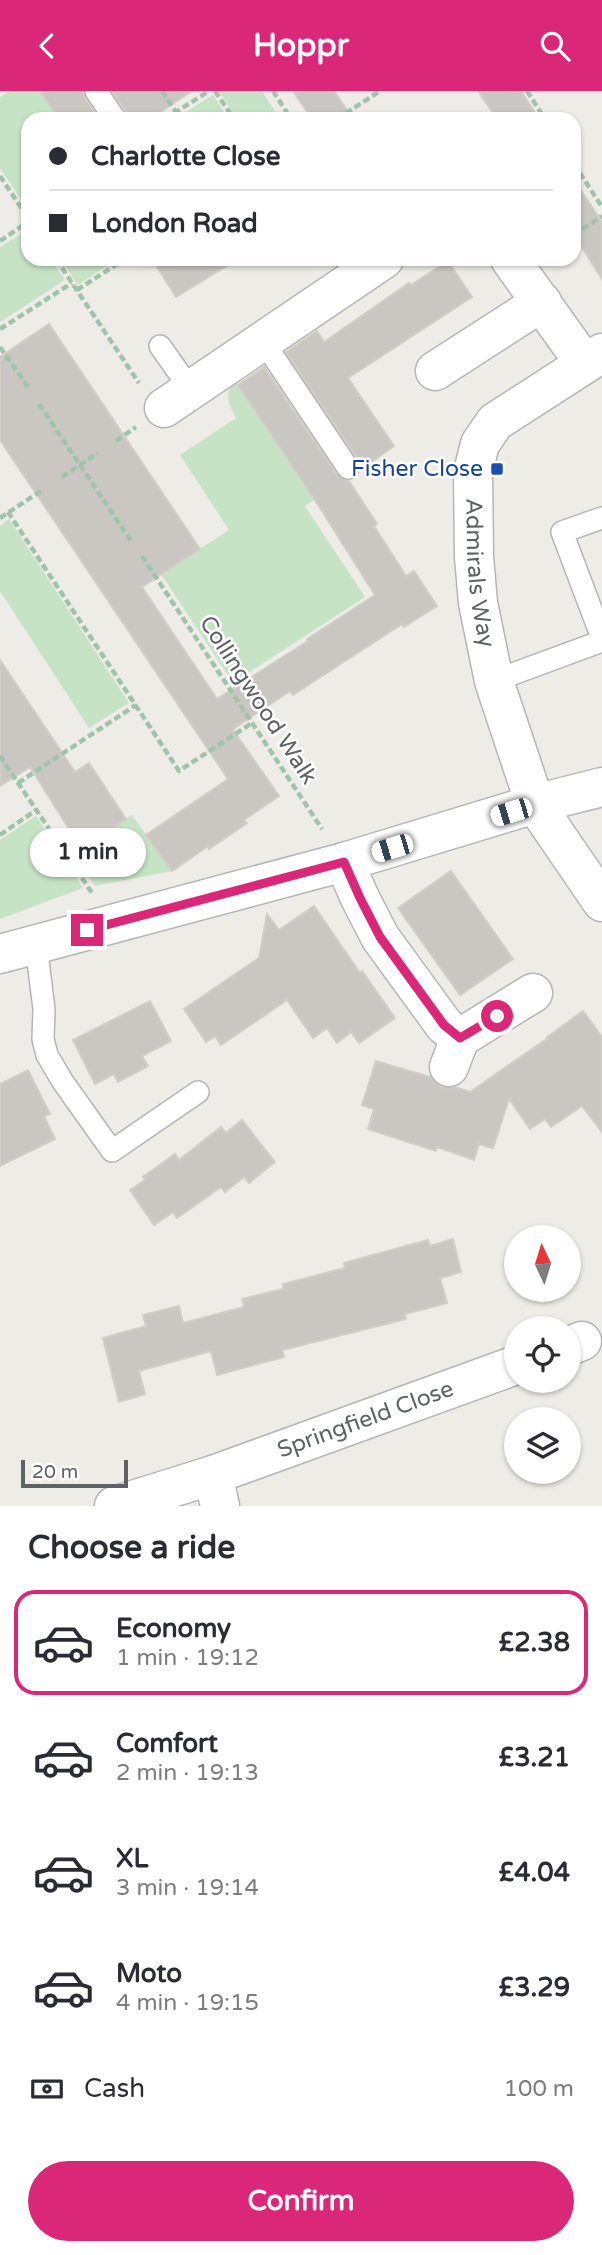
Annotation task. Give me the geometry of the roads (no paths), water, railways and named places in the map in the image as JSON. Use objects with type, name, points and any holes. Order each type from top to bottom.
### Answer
[{"type":"street","points":[[159,403],[263,341],[374,266]]},
{"type":"street","points":[[515,266],[542,302],[594,359]]},
{"type":"street","points":[[435,371],[542,302]]},
{"type":"street","name":"Admirals Way","points":[[594,359],[495,422],[480,444],[473,472],[474,557],[478,603],[494,681],[535,804],[602,902]]},
{"type":"street","points":[[18,949],[344,862],[535,804],[602,787]]},
{"type":"street","points":[[344,862],[380,937],[444,1025],[455,1052],[533,993]]},
{"type":"street","name":"Springfield Close","points":[[114,1506],[217,1490],[504,1370]]},
{"type":"lane","points":[[96,91],[110,112]]},
{"type":"lane","points":[[263,341],[348,468]]},
{"type":"lane","points":[[159,403],[160,346]]},
{"type":"lane","points":[[494,681],[602,640],[562,532],[602,518]]},
{"type":"lane","points":[[18,949],[44,1009],[43,1039],[47,1055],[111,1151],[198,1093]]},
{"type":"place","name":"Fisher Close","points":[[497,469]]}]
